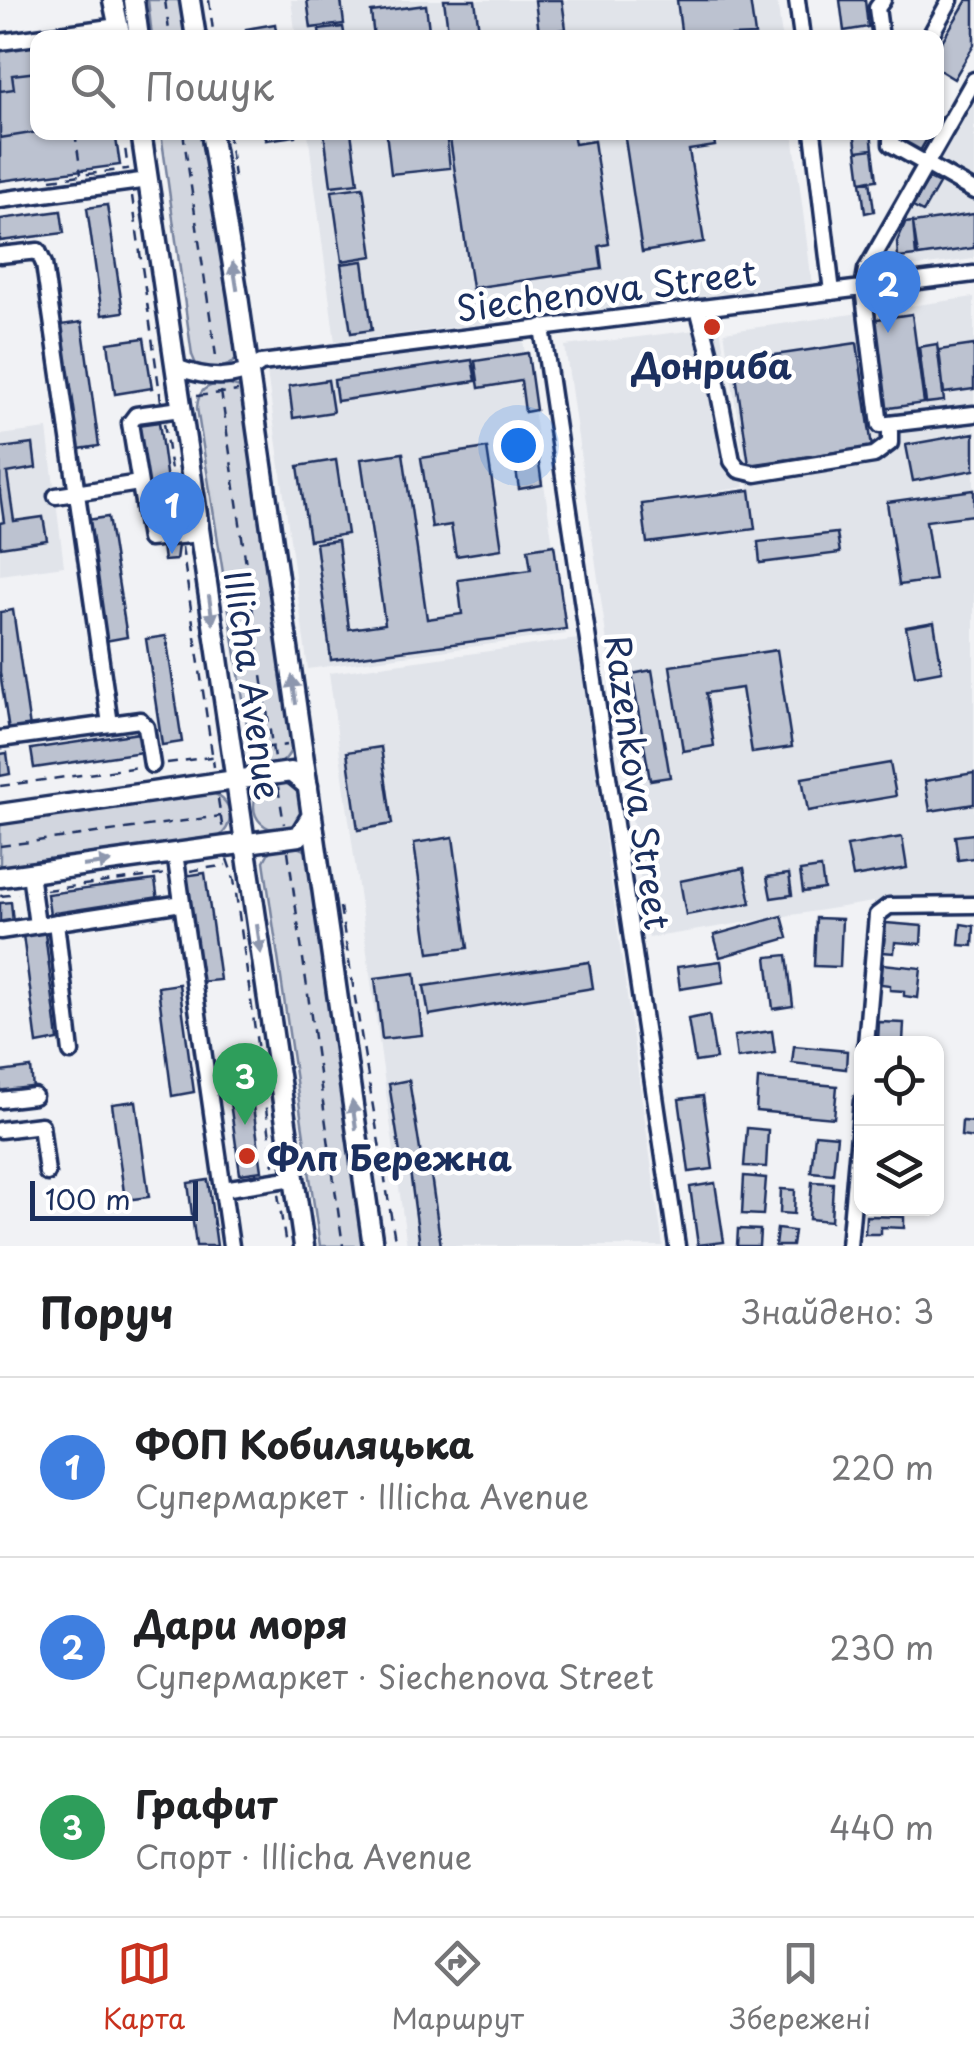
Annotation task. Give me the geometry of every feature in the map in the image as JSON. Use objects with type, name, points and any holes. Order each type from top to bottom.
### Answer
[{"type":"main road","points":[[114,0],[121,30]]},
{"type":"main road","points":[[122,30],[124,0]]},
{"type":"main road","points":[[134,0],[138,30]]},
{"type":"main road","points":[[190,0],[195,30]]},
{"type":"main road","name":"Illicha Avenue","points":[[143,140],[176,368],[174,407],[222,755],[236,780],[285,1180],[304,1246]]},
{"type":"main road","name":"Illicha Avenue","points":[[212,140],[373,1246]]},
{"type":"main road","points":[[0,814],[291,772],[308,786]]},
{"type":"main road","points":[[0,877],[32,882],[175,853],[226,856],[245,843],[299,836],[312,815]]},
{"type":"street","points":[[797,0],[801,30]]},
{"type":"street","points":[[880,30],[877,8],[883,0]]},
{"type":"street","points":[[933,30],[950,0]]},
{"type":"street","points":[[0,42],[30,40]]},
{"type":"street","points":[[944,132],[974,80]]},
{"type":"street","points":[[814,140],[832,292]]},
{"type":"street","points":[[892,140],[892,144],[974,191]]},
{"type":"street","points":[[940,140],[866,270],[863,288],[880,425],[974,414]]},
{"type":"street","points":[[0,200],[148,180]]},
{"type":"street","points":[[0,255],[38,251],[42,255],[110,724]]},
{"type":"street","name":"Siechenova Street","points":[[219,377],[250,381],[260,363],[974,274]]},
{"type":"street","points":[[698,308],[732,461],[740,470],[756,474],[874,456],[890,444],[890,424]]},
{"type":"street","name":"Razenkova Street","points":[[542,327],[677,1246]]},
{"type":"street","points":[[176,368],[197,376],[219,377]]},
{"type":"street","points":[[174,407],[136,416],[130,422],[149,539],[190,535]]},
{"type":"street","points":[[56,496],[139,483]]},
{"type":"street","points":[[0,739],[140,720],[146,727],[152,765]]},
{"type":"street","points":[[175,853],[231,1246]]},
{"type":"street","points":[[32,882],[37,925]]},
{"type":"street","points":[[0,931],[182,904]]},
{"type":"street","points":[[867,1036],[878,916],[888,906],[974,905]]},
{"type":"street","points":[[56,922],[71,1052]]},
{"type":"street","points":[[0,1100],[34,1096]]},
{"type":"street","points":[[0,1130],[41,1125],[48,1173]]},
{"type":"street","points":[[849,1246],[860,1126]]},
{"type":"street","points":[[223,1190],[285,1180]]},
{"type":"path","points":[[165,0],[169,30]]},
{"type":"path","points":[[209,0],[213,30]]},
{"type":"path","points":[[76,140],[81,175]]},
{"type":"path","points":[[184,140],[343,1246]]},
{"type":"path","points":[[49,180],[128,169]]},
{"type":"path","points":[[131,194],[174,407],[222,755],[216,782],[285,1180],[286,1246]]},
{"type":"path","points":[[174,407],[250,381]]},
{"type":"path","points":[[0,786],[302,743]]},
{"type":"path","points":[[0,846],[221,816]]},
{"type":"path","points":[[0,896],[32,882],[178,872],[226,856]]},
{"type":"shaded area","points":[[148,0],[185,0],[189,30],[151,30]]},
{"type":"shaded area","points":[[291,0],[777,0],[781,30],[295,30]]},
{"type":"shaded area","points":[[974,94],[974,259],[887,270],[886,249]]},
{"type":"shaded area","points":[[162,140],[204,140],[238,358],[209,369],[197,367],[192,355]]},
{"type":"shaded area","points":[[309,140],[794,140],[812,283],[335,342]]},
{"type":"shaded area","points":[[974,297],[974,898],[873,902],[649,938],[565,346],[720,327],[745,487],[703,494],[749,490],[724,332]]},
{"type":"shaded area","points":[[523,340],[566,634],[308,669],[267,373]]},
{"type":"shaded area","points":[[223,383],[240,388],[244,398],[294,739],[286,758],[273,766],[260,762],[250,744],[197,408],[204,390]]},
{"type":"shaded area","points":[[47,429],[64,566],[0,575],[0,435]]},
{"type":"shaded area","points":[[578,639],[663,1246],[407,1246],[329,673]]},
{"type":"shaded area","points":[[278,782],[295,789],[302,806],[295,823],[278,830],[261,823],[254,806],[261,789]]},
{"type":"shaded area","points":[[205,791],[223,799],[230,813],[227,828],[212,841],[0,870],[0,819]]},
{"type":"shaded area","points":[[288,845],[310,854],[366,1246],[320,1246],[264,861],[270,850]]},
{"type":"building","points":[[307,0],[341,0],[344,24],[311,28]]},
{"type":"building","points":[[444,0],[475,0],[479,30],[448,30]]},
{"type":"building","points":[[535,0],[562,0],[566,29],[539,30]]},
{"type":"building","points":[[677,0],[750,0],[754,30],[681,30]]},
{"type":"building","points":[[840,0],[865,0],[868,27],[844,30]]},
{"type":"building","points":[[967,0],[974,0],[974,45],[954,79],[944,73],[944,38]]},
{"type":"building","points":[[426,5],[429,30],[373,30],[371,12]]},
{"type":"building","points":[[275,24],[276,30],[246,30]]},
{"type":"building","points":[[30,44],[30,140],[116,140],[120,165],[0,181],[0,48]]},
{"type":"building","points":[[30,73],[30,133],[0,138],[0,91],[14,89],[12,75]]},
{"type":"building","points":[[325,140],[352,140],[358,183],[331,186]]},
{"type":"building","points":[[387,140],[447,140],[450,168],[391,174]]},
{"type":"building","points":[[450,140],[574,140],[575,144],[594,141],[609,244],[599,246],[602,269],[472,288]]},
{"type":"building","points":[[625,140],[714,140],[715,146],[689,150],[704,242],[642,252]]},
{"type":"building","points":[[855,140],[872,140],[873,149],[857,151]]},
{"type":"building","points":[[903,140],[926,140],[920,151]]},
{"type":"building","points":[[873,149],[877,180],[861,182],[857,151]]},
{"type":"building","points":[[929,179],[939,184],[923,212],[913,207]]},
{"type":"building","points":[[870,180],[874,211],[865,213],[861,182]]},
{"type":"building","points":[[363,187],[373,256],[342,261],[332,191]]},
{"type":"building","points":[[107,205],[123,312],[102,315],[87,208]]},
{"type":"building","points":[[61,211],[64,233],[0,241],[0,219]]},
{"type":"building","points":[[974,214],[974,248],[918,256],[913,223]]},
{"type":"building","points":[[913,222],[916,256],[898,258],[897,242],[905,223]]},
{"type":"building","points":[[363,261],[372,330],[351,333],[341,264]]},
{"type":"building","points":[[912,314],[924,403],[882,409],[870,320]]},
{"type":"building","points":[[82,322],[99,446],[79,449],[61,325]]},
{"type":"building","points":[[144,338],[152,388],[115,394],[108,343]]},
{"type":"building","points":[[857,343],[872,447],[749,465],[734,361]]},
{"type":"building","points":[[937,344],[944,401],[926,403],[919,347]]},
{"type":"building","points":[[974,345],[974,389],[944,393],[939,350]]},
{"type":"building","points":[[528,353],[536,410],[525,412],[521,381],[479,388],[475,361]]},
{"type":"building","points":[[472,360],[476,381],[337,401],[334,380]]},
{"type":"building","points":[[328,380],[333,412],[293,418],[289,386]]},
{"type":"building","points":[[159,422],[174,532],[153,535],[137,425]]},
{"type":"building","points":[[974,433],[974,470],[913,481],[906,445]]},
{"type":"building","points":[[535,435],[542,485],[519,489],[511,438]]},
{"type":"building","points":[[33,444],[36,468],[7,473],[14,521],[43,517],[47,540],[0,547],[0,523],[4,522],[0,448]]},
{"type":"building","points":[[487,448],[502,549],[456,556],[451,525],[432,528],[421,458]]},
{"type":"building","points":[[403,453],[427,619],[462,614],[458,580],[531,570],[528,549],[554,545],[566,629],[331,660],[316,543],[338,540],[349,629],[385,624],[361,459]]},
{"type":"building","points":[[336,460],[347,534],[309,540],[298,466]]},
{"type":"building","points":[[750,490],[755,529],[647,543],[642,504]]},
{"type":"building","points":[[974,490],[974,515],[926,521],[935,580],[899,585],[887,502]]},
{"type":"building","points":[[108,517],[127,637],[105,641],[87,520]]},
{"type":"building","points":[[837,533],[840,553],[760,563],[758,542]]},
{"type":"building","points":[[178,545],[176,560],[164,561],[162,546]]},
{"type":"building","points":[[13,610],[30,728],[9,731],[0,673],[0,612]]},
{"type":"building","points":[[934,622],[942,671],[915,676],[906,627]]},
{"type":"building","points":[[166,636],[182,742],[162,745],[146,639]]},
{"type":"building","points":[[777,650],[792,747],[752,753],[742,688],[706,693],[714,746],[683,751],[670,666]]},
{"type":"building","points":[[652,670],[670,777],[650,780],[632,674]]},
{"type":"building","points":[[139,733],[142,752],[34,768],[31,749]]},
{"type":"building","points":[[381,747],[392,824],[358,830],[347,752]]},
{"type":"building","points":[[7,753],[10,774],[0,776],[0,754]]},
{"type":"building","points":[[890,763],[896,796],[808,811],[802,778]]},
{"type":"building","points":[[974,773],[974,804],[930,811],[925,781]]},
{"type":"building","points":[[974,834],[974,858],[958,860],[955,836]]},
{"type":"building","points":[[453,837],[468,948],[429,953],[414,843]]},
{"type":"building","points":[[902,837],[907,868],[853,877],[847,846]]},
{"type":"building","points":[[744,868],[751,903],[686,915],[680,881]]},
{"type":"building","points":[[821,868],[824,889],[803,892],[800,871]]},
{"type":"building","points":[[205,873],[220,980],[199,982],[184,876]]},
{"type":"building","points":[[789,874],[792,895],[771,898],[767,877]]},
{"type":"building","points":[[155,880],[158,901],[50,915],[47,894]]},
{"type":"building","points":[[11,902],[13,923],[0,925],[0,903]]},
{"type":"building","points":[[782,916],[788,938],[720,957],[714,935]]},
{"type":"building","points":[[816,918],[842,919],[840,967],[814,966]]},
{"type":"building","points":[[886,923],[922,926],[921,944],[895,942],[894,953],[883,952]]},
{"type":"building","points":[[961,924],[974,926],[973,946],[959,945]]},
{"type":"building","points":[[45,933],[58,1040],[37,1044],[23,935]]},
{"type":"building","points":[[787,955],[793,1006],[773,1009],[767,957]]},
{"type":"building","points":[[721,961],[724,982],[680,989],[677,967]]},
{"type":"building","points":[[589,962],[593,988],[429,1015],[424,986]]},
{"type":"building","points":[[883,964],[921,968],[918,998],[904,996],[904,991],[890,990],[890,985],[881,984]]},
{"type":"building","points":[[415,973],[422,1035],[382,1039],[375,978]]},
{"type":"building","points":[[179,984],[194,1092],[172,1096],[158,987]]},
{"type":"building","points":[[709,1015],[716,1059],[695,1062],[688,1019]]},
{"type":"building","points":[[879,1022],[904,1023],[903,1036],[878,1036]]},
{"type":"building","points":[[772,1031],[775,1053],[737,1058],[734,1036]]},
{"type":"building","points":[[794,1046],[847,1051],[846,1069],[792,1063]]},
{"type":"building","points":[[31,1068],[33,1089],[0,1094],[0,1072]]},
{"type":"building","points":[[758,1079],[837,1086],[834,1118],[756,1111]]},
{"type":"building","points":[[409,1080],[423,1169],[430,1168],[441,1246],[420,1246],[410,1171],[403,1172],[389,1084]]},
{"type":"building","points":[[251,1092],[262,1171],[240,1174],[229,1095]]},
{"type":"building","points":[[703,1096],[713,1169],[689,1172],[679,1099]]},
{"type":"building","points":[[136,1101],[149,1197],[125,1200],[112,1104]]},
{"type":"building","points":[[962,1121],[974,1122],[974,1138],[961,1136]]},
{"type":"building","points":[[747,1128],[768,1130],[766,1167],[744,1166]]},
{"type":"building","points":[[815,1134],[837,1136],[833,1174],[811,1172]]},
{"type":"building","points":[[744,1176],[766,1178],[763,1215],[742,1214]]},
{"type":"building","points":[[208,1180],[217,1246],[196,1246],[188,1183]]},
{"type":"building","points":[[812,1182],[833,1183],[831,1221],[809,1219]]},
{"type":"building","points":[[715,1183],[724,1242],[698,1245],[690,1187]]},
{"type":"building","points":[[781,1189],[795,1190],[794,1214],[780,1213]]},
{"type":"building","points":[[866,1216],[904,1217],[904,1228],[881,1227],[881,1234],[865,1234]]},
{"type":"building","points":[[738,1229],[760,1230],[759,1246],[737,1246]]},
{"type":"building","points":[[777,1229],[794,1231],[792,1246],[775,1246]]},
{"type":"place","name":"Донриба","points":[[712,327]]},
{"type":"place","name":"Дари моря","points":[[888,333]]},
{"type":"place","name":"ФОП Кобиляцька","points":[[172,554]]},
{"type":"place","name":"Графит","points":[[245,1125]]},
{"type":"place","name":"Флп Бережна","points":[[247,1156]]}]
